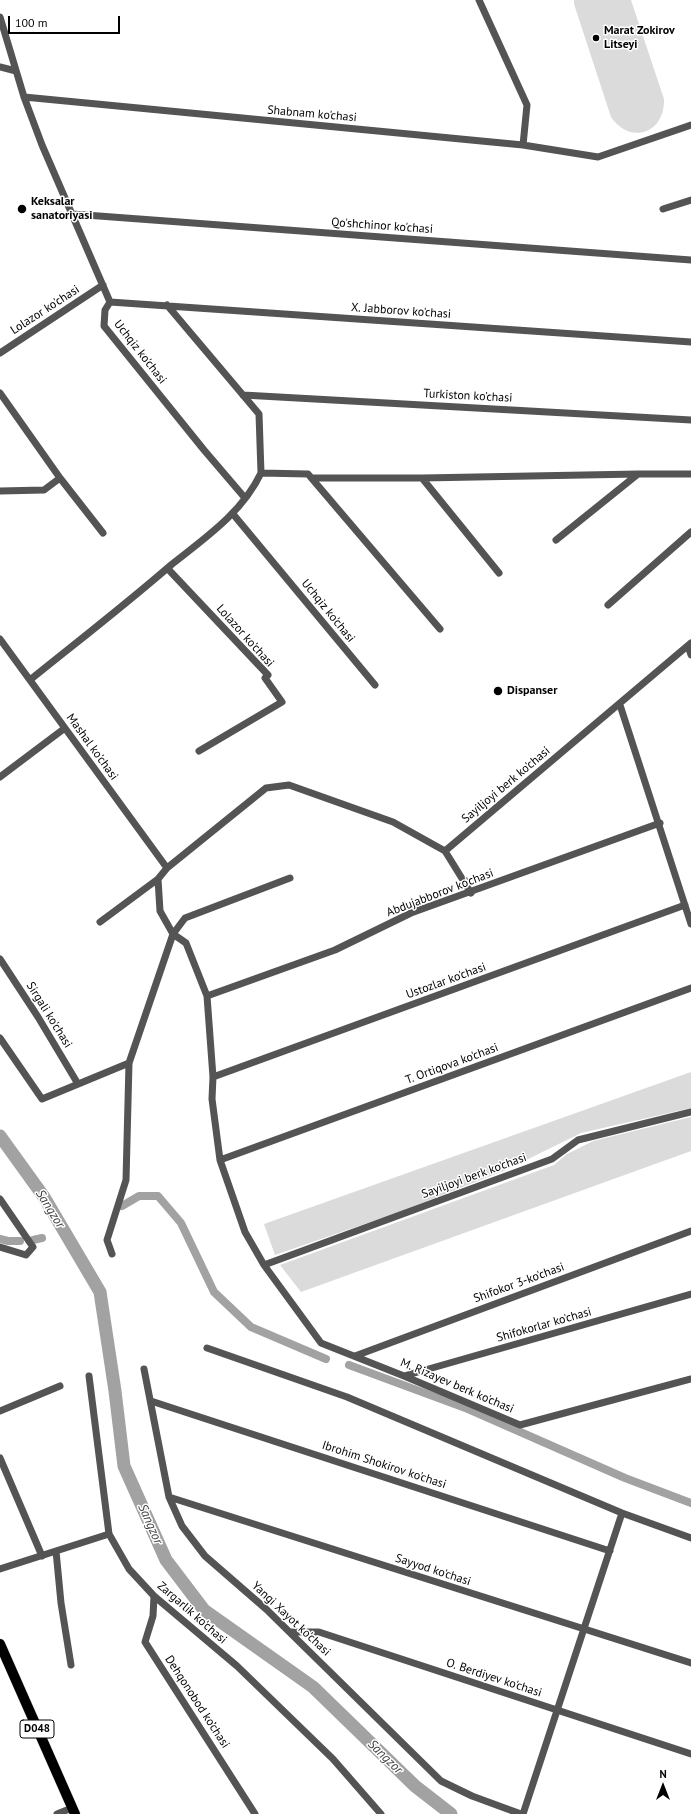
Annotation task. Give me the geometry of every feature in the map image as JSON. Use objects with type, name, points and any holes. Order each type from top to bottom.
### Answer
[{"type":"main road","name":"D048","points":[[0,1644],[73,1811]]},
{"type":"street","points":[[479,0],[526,105],[523,145]]},
{"type":"street","points":[[0,17],[24,97],[42,145],[110,302]]},
{"type":"street","points":[[0,67],[16,71]]},
{"type":"street","name":"Shabnam ko'chasi","points":[[24,97],[523,145],[598,157],[691,125]]},
{"type":"street","points":[[663,210],[691,200]]},
{"type":"street","name":"Qo'shchinor ko'chasi","points":[[72,214],[691,260]]},
{"type":"street","name":"Lolazor ko'chasi","points":[[0,353],[103,285]]},
{"type":"street","name":"X. Jabborov ko'chasi","points":[[110,302],[691,342]]},
{"type":"street","name":"Uchqiz ko'chasi","points":[[110,302],[104,310],[104,326],[204,450],[245,498]]},
{"type":"street","points":[[30,680],[233,514],[254,488],[261,472],[259,414],[168,305]]},
{"type":"street","points":[[0,392],[60,478],[103,533]]},
{"type":"street","name":"Turkiston ko'chasi","points":[[243,395],[691,420]]},
{"type":"street","points":[[261,472],[308,474],[440,629]]},
{"type":"street","points":[[556,540],[638,474]]},
{"type":"street","points":[[312,478],[691,474]]},
{"type":"street","points":[[0,491],[44,490],[60,478]]},
{"type":"street","points":[[422,478],[499,573]]},
{"type":"street","name":"Uchqiz ko'chasi","points":[[233,514],[375,686]]},
{"type":"street","points":[[608,605],[691,532]]},
{"type":"street","name":"Lolazor ko'chasi","points":[[168,568],[268,675],[265,678],[282,702],[199,751]]},
{"type":"street","name":"Mashal ko'chasi","points":[[0,639],[167,868]]},
{"type":"street","points":[[689,645],[691,655]]},
{"type":"street","name":"Sayiljoyi berk ko'chasi","points":[[445,851],[689,645]]},
{"type":"street","points":[[620,704],[660,823],[691,924]]},
{"type":"street","points":[[0,777],[65,728]]},
{"type":"street","points":[[100,922],[158,879],[167,868],[266,788],[289,785],[393,822],[445,851],[470,893]]},
{"type":"street","name":"Abdujabborov ko'chasi","points":[[207,996],[335,950],[411,913],[470,893],[660,823]]},
{"type":"street","points":[[112,1254],[107,1240],[126,1180],[129,1063],[173,934],[185,918],[290,878]]},
{"type":"street","name":"M. Rizayev berk ko'chasi","points":[[158,879],[160,911],[173,934],[186,943],[207,996],[213,1077],[212,1098],[220,1160],[245,1232],[264,1265],[321,1343],[520,1425],[691,1379]]},
{"type":"street","name":"Ustozlar ko'chasi","points":[[213,1077],[685,905]]},
{"type":"street","name":"Sirgali ko'chasi","points":[[0,959],[38,1017],[78,1084]]},
{"type":"street","name":"T. Ortiqova ko'chasi","points":[[220,1160],[691,988]]},
{"type":"street","points":[[0,1038],[42,1098],[129,1063]]},
{"type":"street","name":"Sayiljoyi berk ko'chasi","points":[[264,1265],[552,1160],[578,1140],[691,1112]]},
{"type":"street","points":[[0,1199],[33,1247],[26,1255],[0,1248]]},
{"type":"street","name":"Shifokor 3-ko'chasi","points":[[355,1356],[691,1231]]},
{"type":"street","name":"Shifokorlar ko'chasi","points":[[404,1376],[691,1294]]},
{"type":"street","points":[[207,1348],[347,1396],[622,1513],[691,1538]]},
{"type":"street","name":"Yangi Xayot ko'chasi","points":[[144,1369],[169,1497],[182,1526],[205,1556],[266,1609],[441,1781],[472,1796],[522,1814]]},
{"type":"street","name":"Zargarlik ko'chasi","points":[[89,1376],[109,1534],[129,1569],[154,1596],[237,1666],[333,1759],[381,1814]]},
{"type":"street","points":[[0,1411],[60,1386]]},
{"type":"street","name":"Ibrohim Shokirov ko'chasi","points":[[151,1400],[610,1551]]},
{"type":"street","points":[[0,1458],[42,1556]]},
{"type":"street","name":"Sayyod ko'chasi","points":[[169,1497],[691,1663]]},
{"type":"street","points":[[522,1814],[622,1513]]},
{"type":"street","points":[[0,1569],[109,1534]]},
{"type":"street","points":[[56,1551],[60,1603],[71,1665]]},
{"type":"street","name":"Dehqonobod ko’chasi","points":[[154,1596],[153,1616],[145,1642],[255,1814]]},
{"type":"street","name":"O. Berdiyev ko'chasi","points":[[290,1632],[319,1632],[691,1754]]},
{"type":"street","points":[[57,1814],[73,1811]]},
{"type":"shaded area","points":[[574,0],[631,0],[664,99],[663,111],[659,121],[645,132],[636,133],[627,131],[619,126],[611,117],[574,4]]},
{"type":"shaded area","points":[[691,1072],[691,1108],[581,1133],[506,1170],[399,1212],[275,1255],[264,1224]]},
{"type":"shaded area","points":[[691,1117],[691,1151],[301,1292],[280,1265],[554,1165],[567,1154],[593,1141]]},
{"type":"waterway","name":"Sangzor","points":[[0,1136],[44,1197],[100,1292],[115,1391],[124,1466],[166,1560],[204,1610],[313,1687],[415,1786],[451,1814]]},
{"type":"waterway","points":[[122,1206],[139,1196],[158,1196],[181,1223],[214,1292],[251,1327],[326,1359]]},
{"type":"waterway","points":[[33,1240],[42,1238]]},
{"type":"waterway","points":[[0,1239],[20,1241]]},
{"type":"waterway","points":[[349,1365],[468,1409],[625,1478],[691,1503]]},
{"type":"place","name":"Marat Zokirov Litseyi","points":[[596,38]]},
{"type":"place","name":"Keksalar sanatoriyasi","points":[[22,209]]},
{"type":"place","name":"Dispanser","points":[[498,691]]}]
